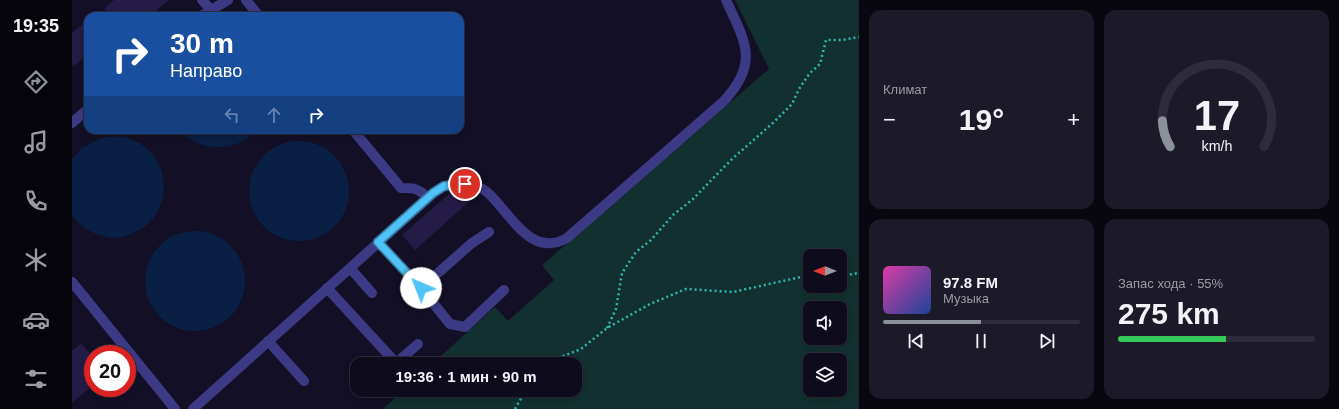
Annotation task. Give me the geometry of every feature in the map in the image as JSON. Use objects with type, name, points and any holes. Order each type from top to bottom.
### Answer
[{"type":"lane","points":[[202,0],[211,10]]},
{"type":"lane","points":[[208,12],[228,0]]},
{"type":"lane","points":[[246,0],[256,12]]},
{"type":"lane","points":[[193,409],[378,242],[428,198],[444,186],[465,184],[477,186],[487,192],[520,230],[540,242],[549,244],[559,242],[567,238],[724,101],[732,92],[742,76],[746,63],[746,51],[743,38],[726,0]]},
{"type":"lane","points":[[72,123],[84,112]]},
{"type":"lane","points":[[356,134],[401,188],[413,188],[420,190],[428,198]]},
{"type":"lane","points":[[421,288],[472,243],[489,232]]},
{"type":"lane","points":[[378,242],[421,288],[450,324],[464,326],[504,290]]},
{"type":"lane","points":[[350,268],[372,293]]},
{"type":"lane","points":[[72,282],[175,409]]},
{"type":"lane","points":[[327,288],[396,363],[418,344]]},
{"type":"lane","points":[[268,341],[304,381]]},
{"type":"path","points":[[607,328],[616,310],[622,273],[636,252],[651,240],[713,177],[792,104],[799,89],[810,73],[820,64],[826,40],[842,40],[859,37]]},
{"type":"path","points":[[847,275],[859,273]]},
{"type":"path","points":[[561,357],[581,349],[607,328],[650,304],[686,289],[733,292],[803,277]]},
{"type":"path","points":[[514,409],[522,397]]},
{"type":"green space","points":[[735,0],[859,0],[859,409],[383,409],[396,397],[582,397],[582,357],[440,357],[495,307],[508,321],[554,280],[542,265],[769,69]]},
{"type":"water","points":[[184,134],[252,134],[238,143],[220,147],[202,145]]},
{"type":"water","points":[[104,137],[122,137],[139,143],[151,153],[160,166],[164,181],[163,196],[158,211],[148,224],[133,233],[118,238],[110,238],[93,233],[84,228],[72,214],[72,159],[82,148]]},
{"type":"water","points":[[299,141],[318,144],[335,155],[346,172],[349,191],[346,210],[335,227],[318,238],[299,241],[280,238],[263,227],[252,210],[249,191],[252,172],[263,155],[280,144]]},
{"type":"water","points":[[195,231],[214,235],[231,245],[241,262],[245,281],[241,300],[231,317],[214,327],[195,331],[176,327],[159,317],[149,300],[145,281],[149,262],[159,245],[176,235]]},
{"type":"building","points":[[114,0],[169,0],[155,12],[107,12],[104,9]]},
{"type":"building","points":[[84,23],[84,57],[74,66],[72,63],[72,33]]},
{"type":"building","points":[[457,187],[470,201],[415,250],[402,235]]},
{"type":"building","points":[[81,343],[84,346],[84,393],[72,403],[72,351]]},
{"type":"route","points":[[421,288],[378,242],[433,193],[444,186],[465,184]]}]
